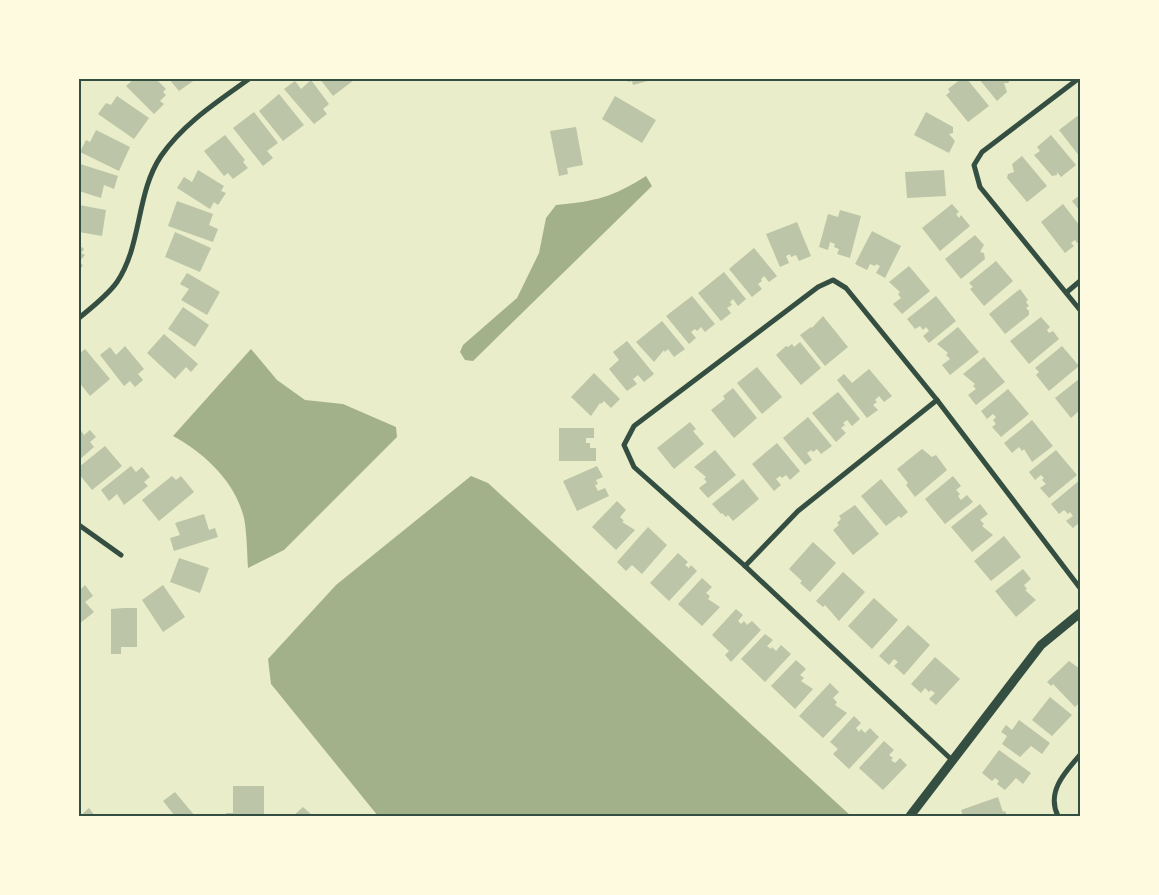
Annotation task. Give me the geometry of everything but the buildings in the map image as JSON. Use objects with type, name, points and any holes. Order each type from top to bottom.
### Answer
[{"type":"street","points":[[79,318],[117,282],[132,246],[150,179],[161,157],[184,128],[202,112],[249,79]]},
{"type":"street","points":[[1078,79],[982,152],[974,165],[980,187],[1080,310]]},
{"type":"street","points":[[952,760],[745,566],[634,467],[624,445],[634,426],[818,287],[833,280],[846,288],[937,400],[1080,588]]},
{"type":"street","points":[[1066,292],[1080,281]]},
{"type":"street","points":[[745,566],[798,511],[937,400]]},
{"type":"street","points":[[79,525],[121,556]]},
{"type":"street","points":[[910,816],[1041,645],[1080,614]]},
{"type":"street","points":[[1058,816],[1054,808],[1060,778],[1080,756]]},
{"type":"shaded area","points":[[646,176],[652,186],[473,361],[465,360],[460,352],[463,345],[517,298],[539,253],[546,218],[556,205],[593,200],[613,194]]},
{"type":"shaded area","points":[[251,349],[277,380],[305,400],[343,404],[396,427],[397,437],[284,550],[248,568],[244,518],[233,492],[226,480],[207,460],[173,436]]},
{"type":"shaded area","points":[[471,476],[488,483],[851,816],[378,816],[271,684],[268,659],[336,585]]}]
